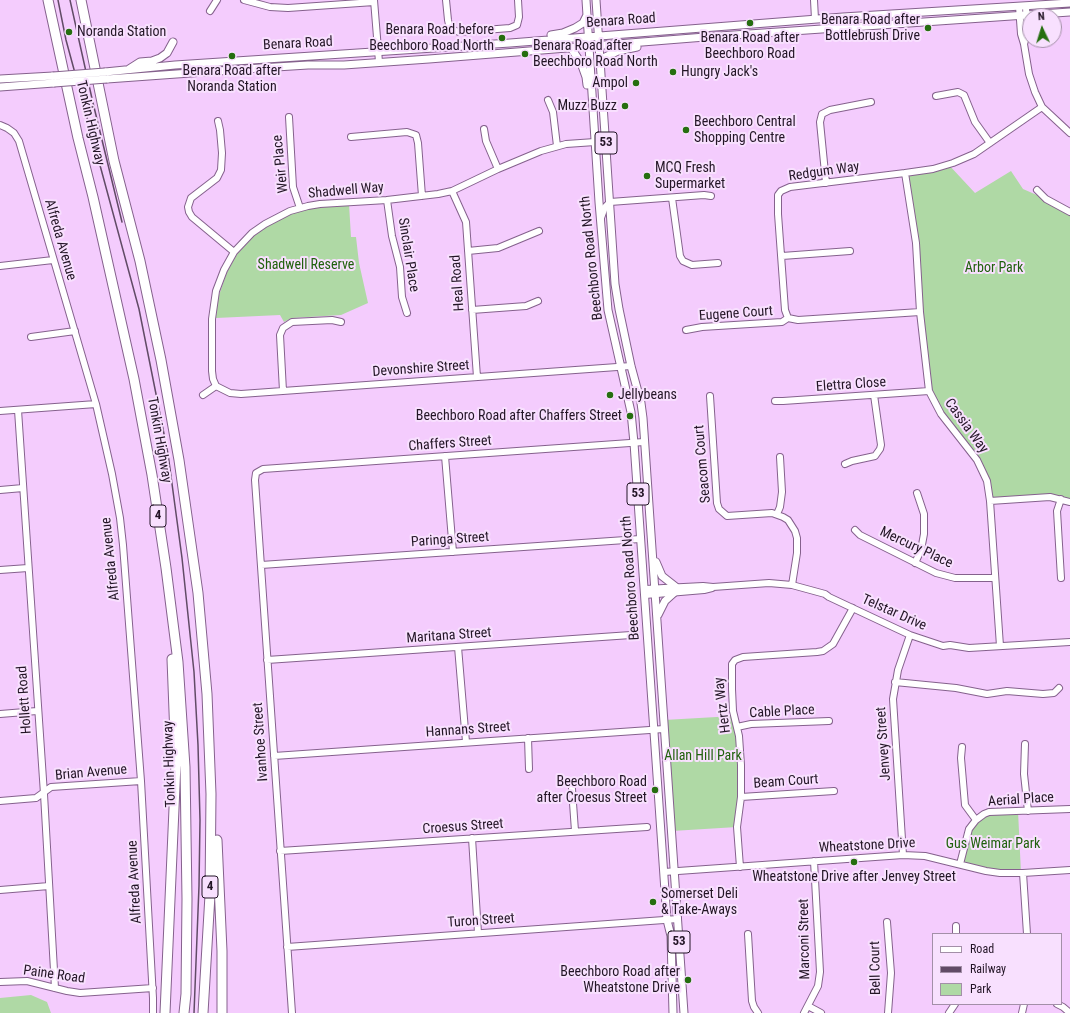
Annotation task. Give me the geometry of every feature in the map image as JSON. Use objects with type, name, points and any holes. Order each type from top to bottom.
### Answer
[{"type":"highway","name":"Tonkin Highway","points":[[48,0],[78,138],[95,205],[134,380],[152,475],[169,590],[178,662],[186,767],[187,899],[186,994],[184,1013]]},
{"type":"highway","name":"Tonkin Highway","points":[[81,0],[114,161],[142,268],[174,426],[198,593],[205,674],[210,761],[210,889],[203,1013]]},
{"type":"highway","points":[[165,1013],[176,763],[169,590]]},
{"type":"highway","points":[[210,761],[216,828],[222,951],[222,1013]]},
{"type":"main road","name":"Beechboro Road North","points":[[586,0],[598,190],[608,310],[631,412],[634,443],[667,920],[671,936],[673,1013]]},
{"type":"main road","name":"Beechboro Road North","points":[[596,0],[616,284],[619,309],[631,366],[641,403],[656,591],[684,1013]]},
{"type":"main road","name":"Benara Road","points":[[0,78],[54,79],[308,65],[344,65],[589,46],[657,43],[674,44],[705,33],[815,19],[1070,3]]},
{"type":"main road","points":[[923,13],[924,22]]},
{"type":"main road","points":[[510,43],[527,38],[563,33],[583,23],[587,15]]},
{"type":"main road","name":"Benara Road","points":[[106,76],[127,70],[175,65],[510,43],[599,35],[664,31],[705,33],[816,29],[1022,15]]},
{"type":"main road","points":[[815,19],[816,29]]},
{"type":"main road","points":[[600,63],[603,58],[618,51],[631,47],[657,43],[658,35],[664,31]]},
{"type":"main road","points":[[127,70],[140,62],[152,61],[167,54],[173,42]]},
{"type":"main road","points":[[450,47],[464,50],[480,49],[483,51],[484,55]]},
{"type":"main road","points":[[571,48],[581,63],[586,77],[589,105],[594,118]]},
{"type":"main road","points":[[276,59],[274,62],[296,62],[308,65]]},
{"type":"main road","name":"Benara Road","points":[[175,65],[179,70],[244,65],[260,68]]},
{"type":"main road","name":"Benara Road","points":[[0,87],[54,79]]},
{"type":"main road","points":[[653,550],[662,576],[676,590],[665,601],[657,617]]},
{"type":"street","points":[[210,11],[217,0]]},
{"type":"street","points":[[244,0],[270,7],[288,8],[374,1],[379,62]]},
{"type":"street","points":[[446,0],[450,29],[459,32],[510,28],[516,24],[519,17],[518,0]]},
{"type":"street","points":[[814,0],[815,19]]},
{"type":"street","points":[[1025,48],[1032,81],[1042,107],[1070,133]]},
{"type":"street","points":[[936,96],[958,92],[964,95],[975,122],[990,143]]},
{"type":"street","points":[[548,100],[553,112],[557,146]]},
{"type":"street","points":[[826,183],[820,122],[822,114],[830,110],[871,102]]},
{"type":"street","name":"Redgum Way","points":[[788,318],[785,310],[778,214],[778,195],[785,188],[933,169],[953,163],[974,154],[1042,107]]},
{"type":"street","name":"Weir Place","points":[[289,118],[293,187],[300,208]]},
{"type":"street","points":[[218,121],[222,153],[221,170],[217,178],[191,198],[188,207],[192,217],[234,252]]},
{"type":"street","name":"Alfreda Avenue","points":[[0,125],[14,133],[20,141],[53,260],[96,404],[113,481],[123,545],[141,781],[153,988],[153,1013]]},
{"type":"street","points":[[605,128],[601,137],[595,142],[602,147],[606,154]]},
{"type":"street","points":[[484,129],[486,141],[498,169]]},
{"type":"street","points":[[351,137],[407,132],[416,135],[418,143],[422,196]]},
{"type":"street","name":"Shadwell Way","points":[[216,386],[212,371],[212,319],[214,300],[221,278],[234,252],[249,236],[265,224],[286,213],[300,208],[320,204],[387,200],[438,194],[452,190],[541,151],[557,146],[595,142]]},
{"type":"street","name":"Cassia Way","points":[[905,173],[916,243],[920,312],[929,391],[941,414],[977,460],[986,481],[990,501],[1000,646]]},
{"type":"street","name":"Heal Road","points":[[452,190],[466,222],[477,377]]},
{"type":"street","points":[[598,190],[603,198],[610,202],[704,195],[711,196]]},
{"type":"street","points":[[1037,190],[1046,199],[1070,212]]},
{"type":"street","points":[[672,198],[680,256],[683,261],[692,265],[718,263]]},
{"type":"street","name":"Sinclair Place","points":[[387,200],[392,236],[400,267],[402,297],[407,313]]},
{"type":"street","points":[[601,219],[605,207],[610,202]]},
{"type":"street","points":[[468,251],[498,248],[539,231]]},
{"type":"street","points":[[782,256],[850,251]]},
{"type":"street","points":[[0,266],[53,260]]},
{"type":"street","points":[[472,310],[526,306],[538,301]]},
{"type":"street","points":[[788,318],[798,320],[920,312]]},
{"type":"street","name":"Eugene Court","points":[[686,330],[702,327],[782,322],[788,318]]},
{"type":"street","points":[[283,391],[280,335],[283,328],[292,322],[332,320],[341,322]]},
{"type":"street","points":[[31,337],[75,331]]},
{"type":"street","name":"Devonshire Street","points":[[216,386],[225,392],[236,394],[631,366]]},
{"type":"street","points":[[203,395],[216,386]]},
{"type":"street","name":"Elettra Close","points":[[775,400],[783,401],[929,391]]},
{"type":"street","points":[[845,464],[875,456],[880,449],[881,445],[874,395]]},
{"type":"street","name":"Seacom Court","points":[[710,396],[717,503],[719,509],[727,516],[777,514]]},
{"type":"street","points":[[0,411],[96,404]]},
{"type":"street","name":"Hollett Road","points":[[18,410],[37,711],[44,794],[54,988]]},
{"type":"street","name":"Chaffers Street","points":[[258,471],[263,469],[644,442]]},
{"type":"street","points":[[445,456],[453,552]]},
{"type":"street","points":[[780,457],[782,492],[780,507],[777,514],[788,520],[795,531],[797,538],[797,553],[792,585]]},
{"type":"street","name":"Ivanhoe Street","points":[[258,471],[255,476],[255,480],[292,1013]]},
{"type":"street","points":[[0,490],[23,488]]},
{"type":"street","points":[[915,563],[921,550],[924,534],[924,514],[917,493]]},
{"type":"street","points":[[990,501],[1050,497],[1070,502]]},
{"type":"street","points":[[1061,499],[1057,510],[1061,578]]},
{"type":"street","name":"Mercury Place","points":[[855,530],[860,535],[936,573],[955,578],[995,578]]},
{"type":"street","name":"Paringa Street","points":[[261,565],[640,539]]},
{"type":"street","points":[[0,570],[28,568]]},
{"type":"street","name":"Telstar Drive","points":[[645,592],[676,590],[703,586],[713,587],[769,583],[792,585],[825,594],[910,635],[943,646],[950,645],[969,648],[1070,642]]},
{"type":"street","name":"Hertz Way","points":[[740,867],[737,827],[741,797],[741,765],[737,727],[733,711],[732,664],[735,660],[743,657],[823,651],[833,644],[853,608]]},
{"type":"street","name":"Maritana Street","points":[[267,660],[631,635]]},
{"type":"street","name":"Jenvey Street","points":[[903,855],[893,708],[895,682],[910,635]]},
{"type":"street","points":[[458,647],[466,742]]},
{"type":"street","points":[[895,682],[956,688],[987,694],[1007,691],[1043,694],[1054,693],[1059,688]]},
{"type":"street","points":[[0,714],[37,711]]},
{"type":"street","name":"Cable Place","points":[[737,727],[751,724],[829,721]]},
{"type":"street","name":"Hannans Street","points":[[274,756],[664,729]]},
{"type":"street","points":[[528,738],[529,769]]},
{"type":"street","points":[[1025,744],[1024,774],[1028,811]]},
{"type":"street","points":[[962,747],[961,758],[965,805],[976,820]]},
{"type":"street","name":"Brian Avenue","points":[[0,801],[36,798],[44,794],[51,787],[141,781]]},
{"type":"street","points":[[572,790],[575,832]]},
{"type":"street","name":"Beam Court","points":[[741,797],[834,791]]},
{"type":"street","name":"Aerial Place","points":[[960,864],[967,834],[980,816],[989,812],[1070,809]]},
{"type":"street","name":"Croesus Street","points":[[280,851],[647,827]]},
{"type":"street","points":[[472,838],[478,933]]},
{"type":"street","name":"Wheatstone Drive","points":[[664,872],[903,855],[925,856],[992,872],[1023,873],[1070,870]]},
{"type":"street","name":"Marconi Street","points":[[804,1013],[818,986],[820,972],[814,861]]},
{"type":"street","points":[[1023,873],[1027,933]]},
{"type":"street","points":[[0,890],[49,886]]},
{"type":"street","name":"Turon Street","points":[[287,947],[678,919]]},
{"type":"street","name":"Bell Court","points":[[887,922],[891,973],[888,1013]]},
{"type":"street","points":[[956,926],[956,933]]},
{"type":"street","points":[[748,934],[752,1001],[758,1013]]},
{"type":"street","name":"Paine Road","points":[[0,982],[27,981],[80,993],[153,988]]},
{"type":"street","points":[[1059,1005],[1070,1013]]},
{"type":"street","points":[[808,1006],[821,1013]]},
{"type":"green space","name":"Arbor Park","points":[[948,164],[975,193],[1011,171],[1023,189],[1070,212],[1070,502],[1061,499],[990,501],[984,474],[932,398],[916,243],[905,173]]},
{"type":"green space","name":"Shadwell Reserve","points":[[349,204],[351,237],[356,237],[359,263],[368,303],[341,315],[292,318],[284,322],[280,315],[216,318],[217,301],[227,272],[237,254],[254,236],[267,226],[302,210],[321,206]]},
{"type":"green space","name":"Allan Hill Park","points":[[734,716],[740,745],[737,827],[672,831],[664,720]]},
{"type":"green space","name":"Gus Weimar Park","points":[[1018,811],[1021,873],[1000,873],[960,864],[967,834],[984,814]]},
{"type":"green space","points":[[31,995],[47,1002],[51,1013],[0,1013],[0,998]]},
{"type":"railway","points":[[58,0],[66,40],[139,309],[168,454],[182,558],[194,672],[200,820],[194,1013]]},
{"type":"railway","points":[[70,0],[122,222]]},
{"type":"place","name":"Benara Road after Beechboro Road","points":[[750,23]]},
{"type":"place","name":"Benara Road after Bottlebrush Drive","points":[[928,28]]},
{"type":"place","name":"Noranda Station","points":[[69,32]]},
{"type":"place","name":"Benara Road before Beechboro Road North","points":[[502,38]]},
{"type":"place","name":"Benara Road after Beechboro Road North","points":[[525,54]]},
{"type":"place","name":"Benara Road after Noranda Station","points":[[232,56]]},
{"type":"place","name":"Hungry Jack's","points":[[673,72]]},
{"type":"place","name":"Ampol","points":[[636,83]]},
{"type":"place","name":"Muzz Buzz","points":[[625,106]]},
{"type":"place","name":"Beechboro Central Shopping Centre","points":[[686,130]]},
{"type":"place","name":"MCQ Fresh Supermarket","points":[[647,176]]},
{"type":"place","name":"Jellybeans","points":[[610,395]]},
{"type":"place","name":"Beechboro Road after Chaffers Street","points":[[630,416]]},
{"type":"place","name":"Beechboro Road after Croesus Street","points":[[655,790]]},
{"type":"place","name":"Wheatstone Drive after Jenvey Street","points":[[854,862]]},
{"type":"place","name":"Somerset Deli & Take-Aways","points":[[653,902]]},
{"type":"place","name":"Beechboro Road after Wheatstone Drive","points":[[688,980]]}]
